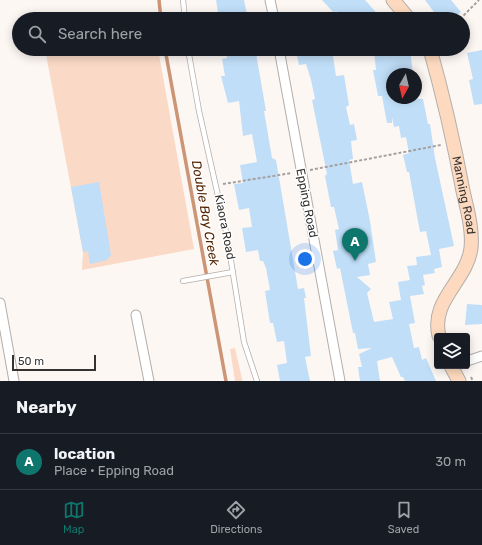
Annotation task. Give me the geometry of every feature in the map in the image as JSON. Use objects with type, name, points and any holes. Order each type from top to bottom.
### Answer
[{"type":"street","points":[[270,0],[273,12]]},
{"type":"street","points":[[393,0],[403,12]]},
{"type":"street","name":"Epping Road","points":[[280,56],[300,171],[340,381]]},
{"type":"street","name":"Manning Road","points":[[432,56],[472,234],[471,249],[461,276],[438,312],[439,333]]},
{"type":"street","points":[[0,303],[14,381]]},
{"type":"street","points":[[136,315],[149,381]]},
{"type":"street","points":[[470,360],[482,356]]},
{"type":"street","points":[[453,369],[459,381]]},
{"type":"lane","points":[[183,0],[184,12]]},
{"type":"lane","name":"Kiaora Road","points":[[189,56],[199,111],[233,272],[244,342],[257,381]]},
{"type":"lane","points":[[183,281],[233,272]]},
{"type":"path","points":[[467,12],[479,0]]},
{"type":"path","points":[[216,186],[442,145]]},
{"type":"shaded area","points":[[46,56],[159,56],[194,249],[82,270],[83,252]]},
{"type":"shaded area","points":[[235,348],[242,381],[235,381],[230,349]]},
{"type":"building","points":[[216,0],[244,0],[247,12],[218,12]]},
{"type":"building","points":[[322,0],[365,0],[376,12],[336,11],[333,12]]},
{"type":"building","points":[[425,0],[451,0],[461,12],[434,12]]},
{"type":"building","points":[[482,50],[482,104],[474,105],[469,80],[473,79],[468,56],[470,56],[470,52]]},
{"type":"building","points":[[227,56],[257,56],[272,158],[276,160],[298,289],[304,288],[306,298],[304,298],[311,356],[305,357],[310,381],[280,381],[277,365],[287,363],[284,341],[277,342],[273,323],[270,323],[265,291],[270,290],[266,268],[263,261],[260,261],[258,250],[246,252],[242,228],[252,227],[249,208],[239,210],[234,184],[243,183],[240,165],[257,162],[252,134],[243,136],[239,101],[228,103],[221,76],[225,76],[222,59],[227,58]]},
{"type":"building","points":[[297,56],[333,56],[336,76],[344,75],[349,105],[346,107],[350,125],[354,124],[357,140],[351,141],[353,159],[349,160],[353,184],[362,182],[376,262],[368,264],[370,275],[357,277],[371,289],[367,293],[374,322],[393,319],[389,302],[401,300],[398,282],[410,280],[407,266],[417,265],[416,257],[431,255],[426,231],[420,232],[409,172],[407,172],[403,155],[409,153],[406,137],[401,138],[399,126],[394,127],[392,117],[392,123],[387,123],[382,96],[378,96],[373,70],[376,70],[374,56],[411,56],[412,68],[386,68],[386,104],[422,104],[423,99],[428,124],[430,124],[435,158],[454,246],[439,249],[442,267],[434,269],[435,273],[423,275],[425,285],[422,286],[424,294],[410,296],[415,323],[409,324],[414,348],[419,347],[422,360],[426,358],[436,381],[405,381],[403,377],[401,377],[392,357],[377,361],[380,381],[360,381],[358,367],[362,367],[359,354],[372,348],[358,349],[355,333],[353,333],[340,268],[337,269],[333,251],[338,250],[335,230],[339,229],[334,207],[331,207],[325,176],[327,174],[312,100],[315,99],[306,64],[299,65]]},
{"type":"building","points":[[99,182],[111,255],[107,260],[90,264],[88,251],[83,252],[71,187]]},
{"type":"building","points":[[467,304],[482,305],[482,324],[465,325]]},
{"type":"waterway","name":"Double Bay Creek","points":[[159,0],[160,12]]},
{"type":"waterway","name":"Double Bay Creek","points":[[166,56],[226,381]]},
{"type":"place","name":"location","points":[[355,261]]}]
